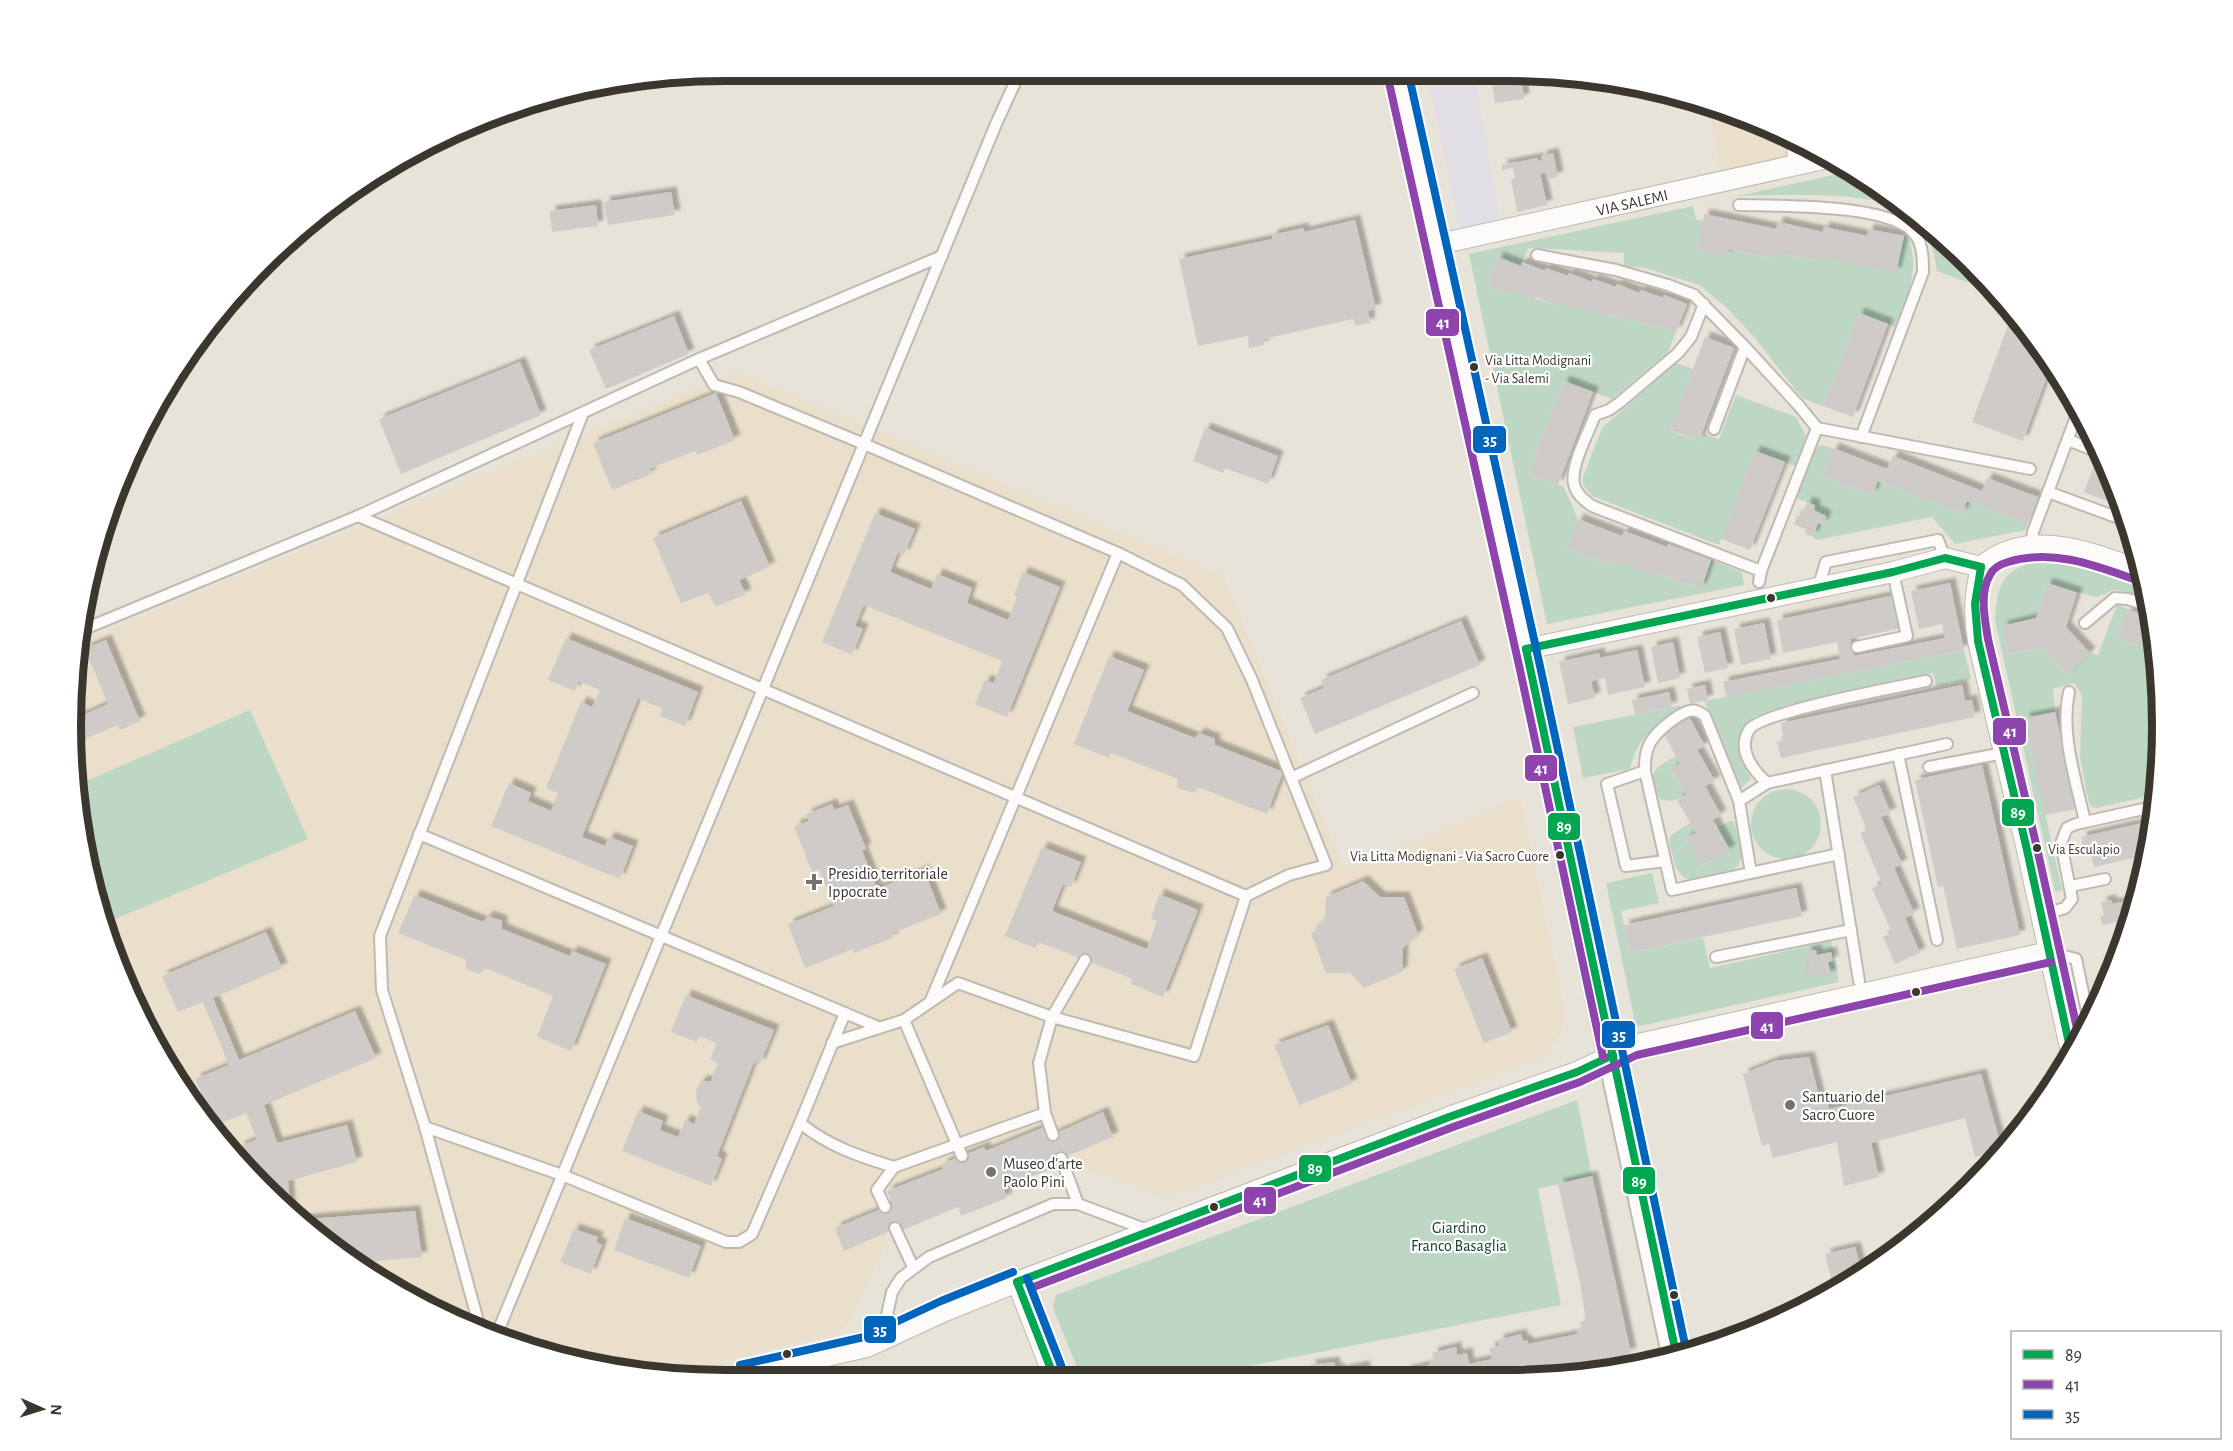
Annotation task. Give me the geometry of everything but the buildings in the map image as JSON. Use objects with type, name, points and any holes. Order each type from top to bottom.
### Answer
[{"type":"street","points":[[1399,81],[1526,649],[1675,1348]]},
{"type":"street","points":[[1797,149],[1799,164]]},
{"type":"street","name":"VIA SALEMI","points":[[1435,245],[1817,160]]},
{"type":"street","points":[[2069,1043],[1974,616],[1975,594],[1982,567],[1993,557],[2009,550],[2031,546],[2068,548],[2096,554],[2132,567]]},
{"type":"street","points":[[1526,649],[1893,572],[1945,558],[1982,567]]},
{"type":"street","points":[[767,1370],[867,1347],[1017,1282],[1153,1232],[1208,1208],[1449,1117],[1577,1072],[1634,1045],[2049,952]]},
{"type":"street","points":[[1017,1282],[1051,1370]]},
{"type":"lane","points":[[499,1329],[1016,81]]},
{"type":"lane","points":[[1739,205],[1842,209],[1881,215],[1906,225],[1916,236],[1922,252],[1923,272],[1861,437]]},
{"type":"lane","points":[[1536,255],[1616,270],[1694,295],[1745,347],[1800,407],[1816,428],[2030,469]]},
{"type":"lane","points":[[89,627],[358,516],[699,359],[942,256]]},
{"type":"lane","points":[[1704,304],[1691,337],[1678,353],[1619,403],[1595,415],[1574,470],[1574,483],[1579,495],[1592,506],[1760,577],[1816,428]]},
{"type":"lane","points":[[1714,429],[1745,347]]},
{"type":"lane","points":[[699,359],[714,385],[739,392],[864,444],[1118,553],[1182,585],[1227,628],[1252,680],[1326,865],[1289,875],[1246,896],[1194,1056],[1052,1017],[958,983],[904,1020],[832,1043]]},
{"type":"lane","points":[[478,1321],[425,1127],[382,990],[380,936],[583,413]]},
{"type":"lane","points":[[2031,546],[2032,532],[2076,422]]},
{"type":"lane","points":[[2068,440],[2090,449]]},
{"type":"lane","points":[[2048,492],[2118,518]]},
{"type":"lane","points":[[358,516],[1246,896]]},
{"type":"lane","points":[[1818,588],[1826,562],[1938,540],[1945,558]]},
{"type":"lane","points":[[931,1000],[1014,796],[1118,553]]},
{"type":"lane","points":[[1857,647],[1907,636],[1893,572]]},
{"type":"lane","points":[[2085,623],[2115,598],[2140,603]]},
{"type":"lane","points":[[1767,783],[1746,756],[1749,730],[1757,722],[1788,712],[1926,681]]},
{"type":"lane","points":[[2069,692],[2066,705],[2067,734],[2085,822]]},
{"type":"lane","points":[[1291,778],[1473,693]]},
{"type":"lane","points":[[1751,873],[1739,801],[1705,716],[1696,711],[1686,711],[1659,731],[1647,749],[1645,771],[1672,890],[1751,873],[1839,854]]},
{"type":"lane","points":[[1739,801],[1767,783],[1947,744]]},
{"type":"lane","points":[[1929,767],[2004,753]]},
{"type":"lane","points":[[1898,754],[1937,940]]},
{"type":"lane","points":[[1825,770],[1859,981]]},
{"type":"lane","points":[[1645,771],[1607,784],[1626,866],[1665,861]]},
{"type":"lane","points":[[2052,912],[2065,908],[2072,899],[2061,843],[2067,828],[2146,808]]},
{"type":"lane","points":[[419,834],[878,1027]]},
{"type":"lane","points":[[2071,886],[2105,879]]},
{"type":"lane","points":[[1716,957],[1851,930]]},
{"type":"lane","points":[[2049,952],[2076,959],[2086,1010]]},
{"type":"lane","points":[[1053,1135],[1045,1113],[1039,1063],[1052,1017],[1085,960]]},
{"type":"lane","points":[[425,1127],[562,1175],[726,1242],[739,1242],[752,1234],[845,1013]]},
{"type":"lane","points":[[904,1020],[962,1156]]},
{"type":"lane","points":[[885,1207],[878,1190],[894,1167],[1045,1113]]},
{"type":"lane","points":[[800,1123],[814,1134],[853,1154],[894,1167]]},
{"type":"lane","points":[[1061,1158],[1078,1204]]},
{"type":"lane","points":[[895,1333],[887,1315],[892,1292],[901,1278],[913,1267],[929,1257],[1053,1204],[1078,1204],[1153,1232]]},
{"type":"lane","points":[[895,1228],[913,1267]]},
{"type":"shaded area","points":[[1429,81],[1475,81],[1501,226],[1461,234]]},
{"type":"shaded area","points":[[1711,114],[1754,130],[1807,155],[1721,174]]},
{"type":"shaded area","name":"Presidio territoriale Ippocrate","points":[[736,371],[1223,575],[1344,870],[1520,798],[1564,1009],[1561,1033],[1544,1057],[1171,1196],[1160,1195],[1077,1164],[1074,1157],[1059,1163],[1059,1166],[1004,1188],[1007,1198],[961,1216],[957,1207],[903,1230],[901,1226],[885,1233],[887,1242],[849,1322],[833,1333],[689,1369],[600,1358],[559,1348],[518,1336],[440,1304],[403,1284],[333,1237],[270,1181],[241,1150],[190,1084],[147,1011],[130,972],[115,933],[93,851],[82,768],[82,683],[87,639]]},
{"type":"green space","points":[[1840,174],[1883,202],[1832,196],[1737,196]]},
{"type":"green space","points":[[1693,206],[1696,219],[1703,221],[1697,249],[1727,255],[1728,249],[1771,258],[1773,252],[1817,261],[1818,256],[1896,272],[1904,236],[1909,239],[1913,263],[1908,294],[1895,327],[1859,313],[1823,406],[1802,398],[1755,338],[1727,308],[1699,285],[1645,268],[1624,266],[1624,253],[1528,248],[1521,266],[1498,257],[1488,286],[1510,294],[1511,291],[1557,305],[1559,302],[1581,310],[1582,308],[1606,313],[1628,321],[1630,318],[1652,327],[1653,323],[1676,332],[1668,352],[1612,399],[1564,381],[1528,474],[1564,487],[1578,519],[1567,548],[1611,565],[1613,561],[1656,576],[1657,573],[1700,589],[1711,560],[1742,572],[1744,585],[1547,624],[1469,254]]},
{"type":"green space","points":[[1929,239],[1978,286],[1937,271]]},
{"type":"green space","points":[[1676,363],[1693,369],[1670,431],[1699,441],[1702,433],[1719,439],[1736,395],[1796,417],[1806,436],[1795,466],[1755,451],[1719,545],[1592,496],[1583,485],[1583,477],[1602,428]]},
{"type":"green space","points":[[1820,445],[1833,448],[1823,476],[1872,495],[1878,481],[1962,514],[1967,501],[2028,524],[2025,530],[1955,544],[1932,517],[1817,540],[1813,537],[1818,523],[1823,525],[1826,516],[1814,510],[1815,505],[1796,498],[1816,449]]},
{"type":"green space","points":[[2038,562],[2090,567],[2136,584],[2139,595],[2114,590],[2096,597],[2047,583],[2036,618],[2002,626],[2008,654],[2042,647],[2067,674],[2090,653],[2098,655],[2117,605],[2128,609],[2117,638],[2147,650],[2151,683],[2151,768],[2148,796],[2097,808],[2092,807],[2089,803],[2080,758],[2082,695],[2074,683],[2053,689],[2055,712],[2024,718],[2062,890],[2055,891],[1995,620],[2000,588],[2004,580],[2016,569]]},
{"type":"green space","points":[[1964,650],[1971,679],[1937,687],[1933,673],[1787,705],[1754,717],[1743,728],[1739,742],[1740,758],[1751,779],[1740,789],[1704,701]]},
{"type":"green space","points":[[1682,705],[1643,739],[1633,757],[1630,769],[1583,778],[1573,727]]},
{"type":"green space","points":[[250,710],[308,839],[111,921],[93,851],[84,782]]},
{"type":"green space","points":[[1676,756],[1680,764],[1671,770],[1686,795],[1673,800],[1660,799],[1654,783],[1654,773],[1661,765]]},
{"type":"green space","points":[[1779,789],[1793,789],[1806,795],[1815,804],[1821,817],[1819,837],[1811,849],[1793,859],[1779,859],[1766,853],[1757,844],[1751,831],[1751,817],[1757,804],[1766,795]]},
{"type":"green space","points":[[1730,821],[1734,822],[1742,847],[1742,857],[1738,866],[1731,871],[1691,881],[1683,877],[1676,868],[1669,843],[1671,835],[1690,823],[1696,833],[1686,839],[1702,866],[1729,850],[1717,828]]},
{"type":"green space","points":[[1652,873],[1659,903],[1621,911],[1630,953],[1703,938],[1710,968],[1831,941],[1839,982],[1636,1027],[1606,883]]},
{"type":"green space","name":"Giardino Franco Basaglia","points":[[1577,1100],[1592,1176],[1538,1189],[1561,1305],[1228,1370],[1078,1370],[1053,1308],[1056,1295]]},
{"type":"transit line","name":"41","points":[[1389,81],[1520,670],[1603,1057]]},
{"type":"transit line","name":"35","points":[[1410,81],[1540,666],[1685,1345]]},
{"type":"transit line","name":"41","points":[[2077,1028],[1988,639],[1984,607],[1985,590],[1995,568],[2025,558],[2042,557],[2075,561],[2135,580]]},
{"type":"transit line","name":"89","points":[[1526,649],[1893,572],[1945,558],[1981,567]]},
{"type":"transit line","name":"89","points":[[1981,567],[1975,604],[1978,641],[2069,1043]]},
{"type":"transit line","name":"89","points":[[1526,649],[1675,1348]]},
{"type":"transit line","name":"41","points":[[1063,1370],[1031,1288],[1453,1127],[1580,1082],[1637,1055],[2051,962]]},
{"type":"transit line","name":"89","points":[[1017,1282],[1449,1117],[1577,1072],[1613,1055]]},
{"type":"transit line","name":"35","points":[[740,1365],[864,1337],[941,1301],[1013,1272]]},
{"type":"transit line","name":"35","points":[[1027,1278],[1063,1370]]},
{"type":"transit line","name":"89","points":[[1017,1282],[1051,1370]]},
{"type":"place","name":"Via Litta Modignani - Via Salemi","points":[[1474,367]]},
{"type":"place","name":"Via Esculapio","points":[[2037,848]]},
{"type":"place","name":"Via Litta Modignani - Via Sacro Cuore","points":[[1560,855]]},
{"type":"place","name":"Presidio territoriale Ippocrate","points":[[814,882]]},
{"type":"place","name":"Santuario del Sacro Cuore","points":[[1790,1105]]},
{"type":"place","name":"Museo d'arte Paolo Pini","points":[[991,1172]]}]
